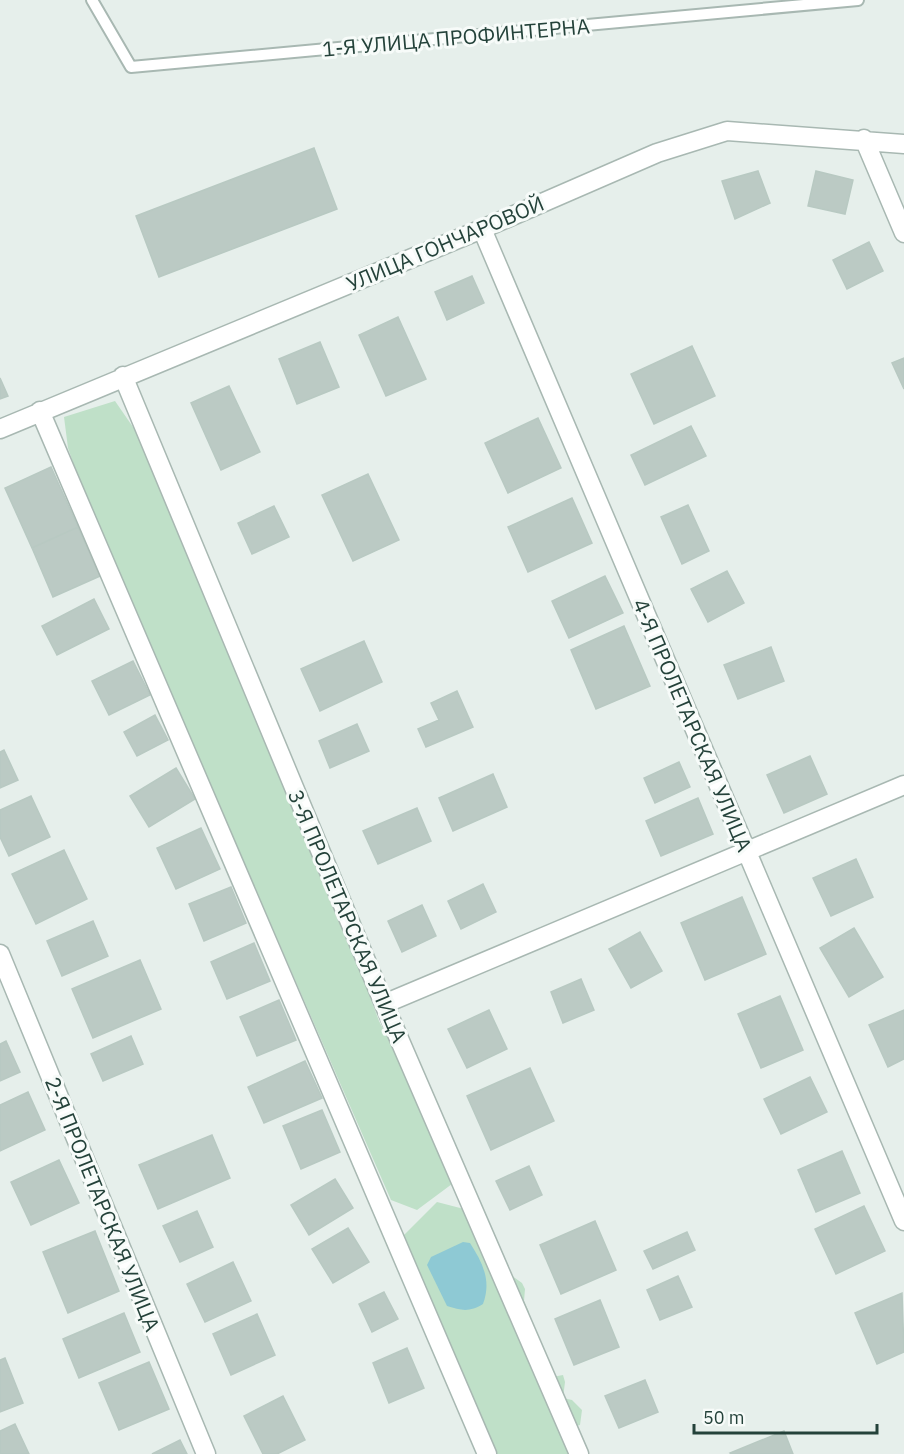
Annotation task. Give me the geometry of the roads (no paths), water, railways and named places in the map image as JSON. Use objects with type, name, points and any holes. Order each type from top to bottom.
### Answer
[{"type":"street","name":"УЛИЦА ГОНЧАРОВОЙ","points":[[0,429],[123,376],[482,229],[657,153],[727,131],[864,139],[904,144]]},
{"type":"street","points":[[864,139],[904,233]]},
{"type":"street","name":"4-Я ПРОЛЕТАРСКАЯ УЛИЦА","points":[[482,229],[904,1221]]},
{"type":"street","name":"3-Я ПРОЛЕТАРСКАЯ УЛИЦА","points":[[123,376],[384,1004],[579,1454]]},
{"type":"street","points":[[40,411],[487,1454]]},
{"type":"street","points":[[384,1004],[904,785]]},
{"type":"street","name":"2-Я ПРОЛЕТАРСКАЯ УЛИЦА","points":[[0,954],[206,1454]]},
{"type":"lane","name":"1-Я УЛИЦА ПРОФИНТЕРНА","points":[[92,0],[131,68],[858,0]]},
{"type":"water","points":[[463,1242],[470,1243],[486,1279],[486,1295],[483,1304],[466,1310],[447,1306],[427,1265],[431,1257]]}]
